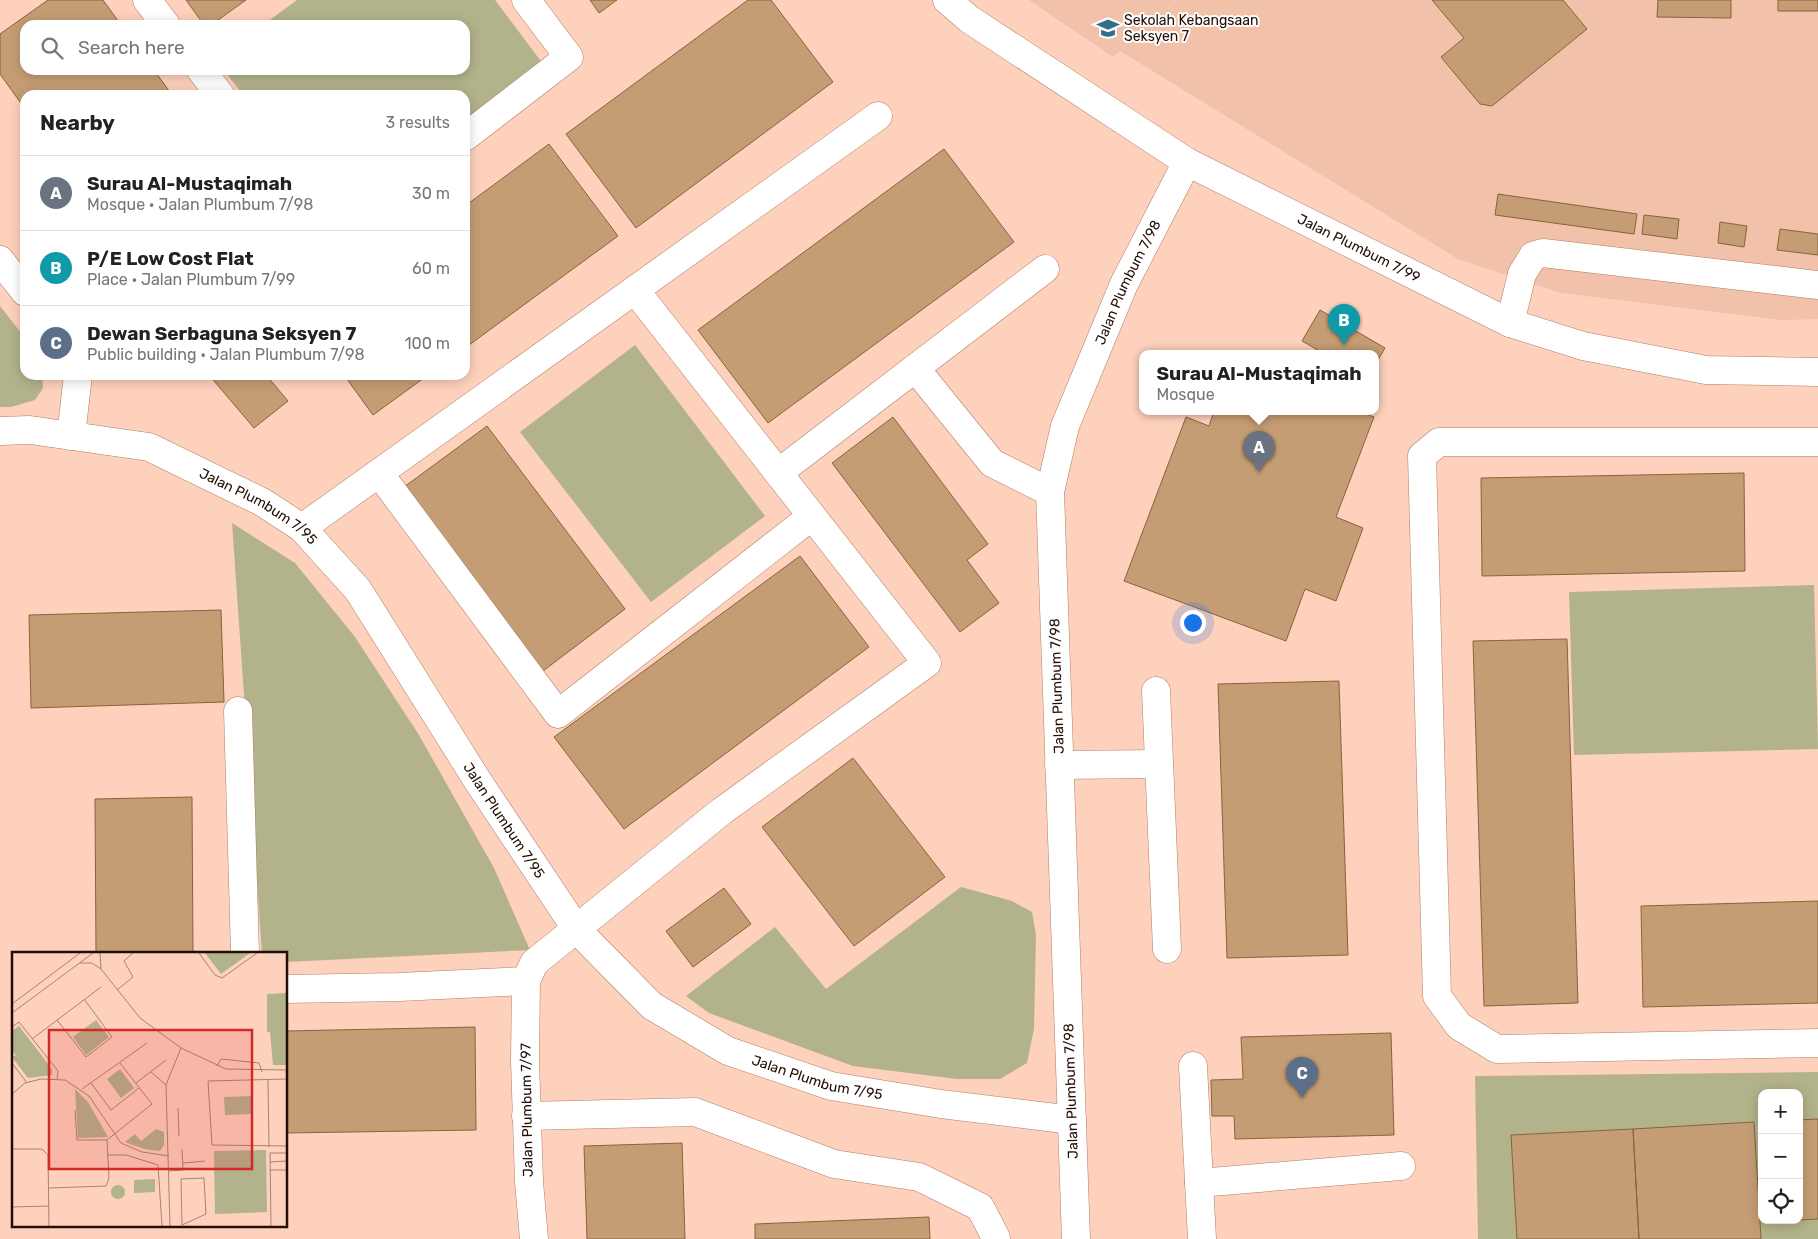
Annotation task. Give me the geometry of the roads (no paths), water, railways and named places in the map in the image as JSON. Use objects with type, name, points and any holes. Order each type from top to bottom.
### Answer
[{"type":"street","points":[[147,0],[162,20]]},
{"type":"street","points":[[470,132],[569,58],[526,0]]},
{"type":"street","name":"Jalan Plumbum 7/99","points":[[947,0],[969,19],[1187,162],[1510,323],[1583,346],[1706,370],[1818,372]]},
{"type":"street","points":[[205,75],[216,90]]},
{"type":"street","points":[[302,528],[878,116]]},
{"type":"street","name":"Jalan Plumbum 7/98","points":[[1076,1239],[1050,492],[1065,426],[1124,284],[1187,162]]},
{"type":"street","points":[[1510,323],[1522,274],[1533,256],[1543,253],[1818,285]]},
{"type":"street","points":[[0,260],[20,286]]},
{"type":"street","points":[[778,473],[1045,269]]},
{"type":"street","points":[[288,989],[399,987],[526,981],[534,963],[722,811],[927,663],[635,290]]},
{"type":"street","points":[[915,368],[992,462],[1050,492]]},
{"type":"street","points":[[71,436],[77,380]]},
{"type":"street","name":"Jalan Plumbum 7/95","points":[[0,431],[30,430],[149,447],[262,502],[302,528],[358,590],[479,783],[577,930],[652,1006],[728,1051],[831,1086],[941,1104],[1072,1120]]},
{"type":"street","points":[[1818,442],[1439,442],[1422,456],[1437,996],[1459,1026],[1497,1049],[1818,1043]]},
{"type":"street","points":[[379,473],[558,714],[812,516]]},
{"type":"street","points":[[1156,691],[1167,949]]},
{"type":"street","points":[[238,711],[245,952]]},
{"type":"street","points":[[1059,765],[1159,764]]},
{"type":"street","name":"Jalan Plumbum 7/97","points":[[526,981],[526,1116],[534,1239]]},
{"type":"street","points":[[1193,1066],[1202,1239]]},
{"type":"street","points":[[526,1116],[695,1112],[834,1164],[920,1177],[980,1208],[996,1239]]},
{"type":"street","points":[[1199,1183],[1400,1166]]},
{"type":"place","name":"Sekolah Kebangsaan Seksyen 7","points":[[1108,28]]},
{"type":"place","name":"P/E Low Cost Flat","points":[[1344,345]]},
{"type":"place","name":"Surau Al-Mustaqimah","points":[[1259,472]]},
{"type":"place","name":"Dewan Serbaguna Seksyen 7","points":[[1302,1098]]}]
